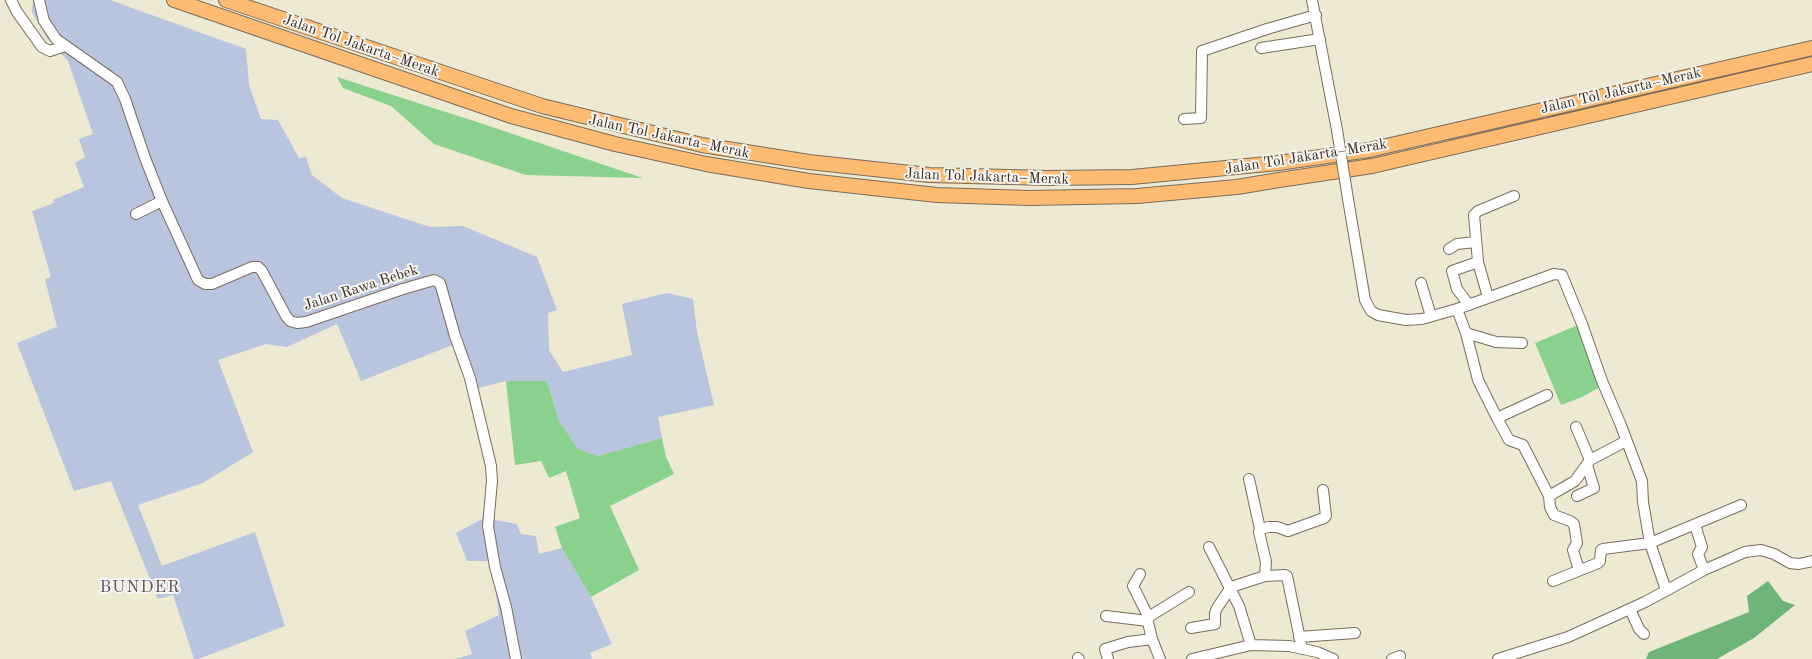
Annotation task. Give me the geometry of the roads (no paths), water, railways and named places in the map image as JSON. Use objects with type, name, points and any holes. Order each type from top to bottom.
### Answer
[{"type":"highway","name":"Jalan Tol Jakarta–Merak","points":[[174,0],[510,116],[615,144],[706,164],[809,181],[945,196],[1029,198],[1137,196],[1237,187],[1372,166],[1812,64]]},
{"type":"highway","name":"Jalan Tol Jakarta–Merak","points":[[226,0],[542,106],[702,145],[810,162],[929,174],[1049,178],[1132,178],[1278,163],[1369,150],[1812,48]]},
{"type":"street","points":[[11,0],[42,47],[50,51],[64,46]]},
{"type":"street","name":"Jalan Rawa Bebek","points":[[40,0],[44,21],[56,39],[116,82],[125,99],[145,158],[162,201],[198,280],[205,284],[212,284],[252,267],[258,267],[262,271],[290,321],[297,323],[306,322],[403,288],[434,280],[440,283],[455,336],[470,378],[491,466],[492,481],[488,526],[495,567],[506,607],[516,659]]},
{"type":"street","points":[[1312,0],[1337,130],[1367,305],[1371,311],[1378,315],[1406,320],[1431,316],[1457,309],[1554,274],[1562,275],[1642,481],[1643,502],[1650,543],[1666,590]]},
{"type":"street","points":[[1184,118],[1201,118],[1202,51],[1267,29],[1316,15]]},
{"type":"street","points":[[1261,48],[1320,39]]},
{"type":"street","points":[[1488,297],[1478,262],[1473,220],[1476,212],[1514,196]]},
{"type":"street","points":[[136,214],[162,201]]},
{"type":"street","points":[[1449,249],[1457,244],[1475,242]]},
{"type":"street","points":[[1469,305],[1457,289],[1452,271],[1478,262]]},
{"type":"street","points":[[1421,283],[1431,316]]},
{"type":"street","points":[[1457,309],[1466,333],[1478,380],[1497,418],[1509,440],[1523,445],[1549,496],[1550,507],[1554,515],[1574,524],[1577,543],[1573,550],[1580,570]]},
{"type":"street","points":[[1466,333],[1496,342],[1522,343]]},
{"type":"street","points":[[1497,418],[1547,395]]},
{"type":"street","points":[[1576,427],[1589,462],[1594,483],[1594,488],[1577,496]]},
{"type":"street","points":[[1549,496],[1575,481],[1589,462],[1626,441]]},
{"type":"street","points":[[1249,479],[1260,529],[1258,532],[1266,562],[1265,576]]},
{"type":"street","points":[[1260,529],[1277,527],[1288,531],[1324,518],[1326,516],[1323,490]]},
{"type":"street","points":[[1553,581],[1599,562],[1601,550],[1603,549],[1650,543],[1741,506]]},
{"type":"street","points":[[1694,525],[1702,547],[1698,554],[1704,570]]},
{"type":"street","points":[[1209,547],[1231,587],[1239,606],[1251,645]]},
{"type":"street","points":[[1498,659],[1568,637],[1630,609],[1736,555],[1761,550],[1774,554],[1790,563],[1799,564],[1812,561]]},
{"type":"street","points":[[1140,574],[1133,586],[1148,618],[1152,639],[1160,659]]},
{"type":"street","points":[[1191,628],[1215,624],[1214,613],[1231,587],[1265,576],[1285,575],[1287,576],[1302,649]]},
{"type":"street","points":[[1106,616],[1148,618],[1189,592]]},
{"type":"street","points":[[1630,609],[1636,624],[1644,634]]},
{"type":"street","points":[[1299,637],[1355,633]]},
{"type":"street","points":[[1108,659],[1106,649],[1128,642],[1152,639]]},
{"type":"street","points":[[1192,659],[1251,645],[1278,645],[1302,649],[1317,652],[1334,659]]},
{"type":"district","name":"BUNDER","points":[[140,588]]}]
